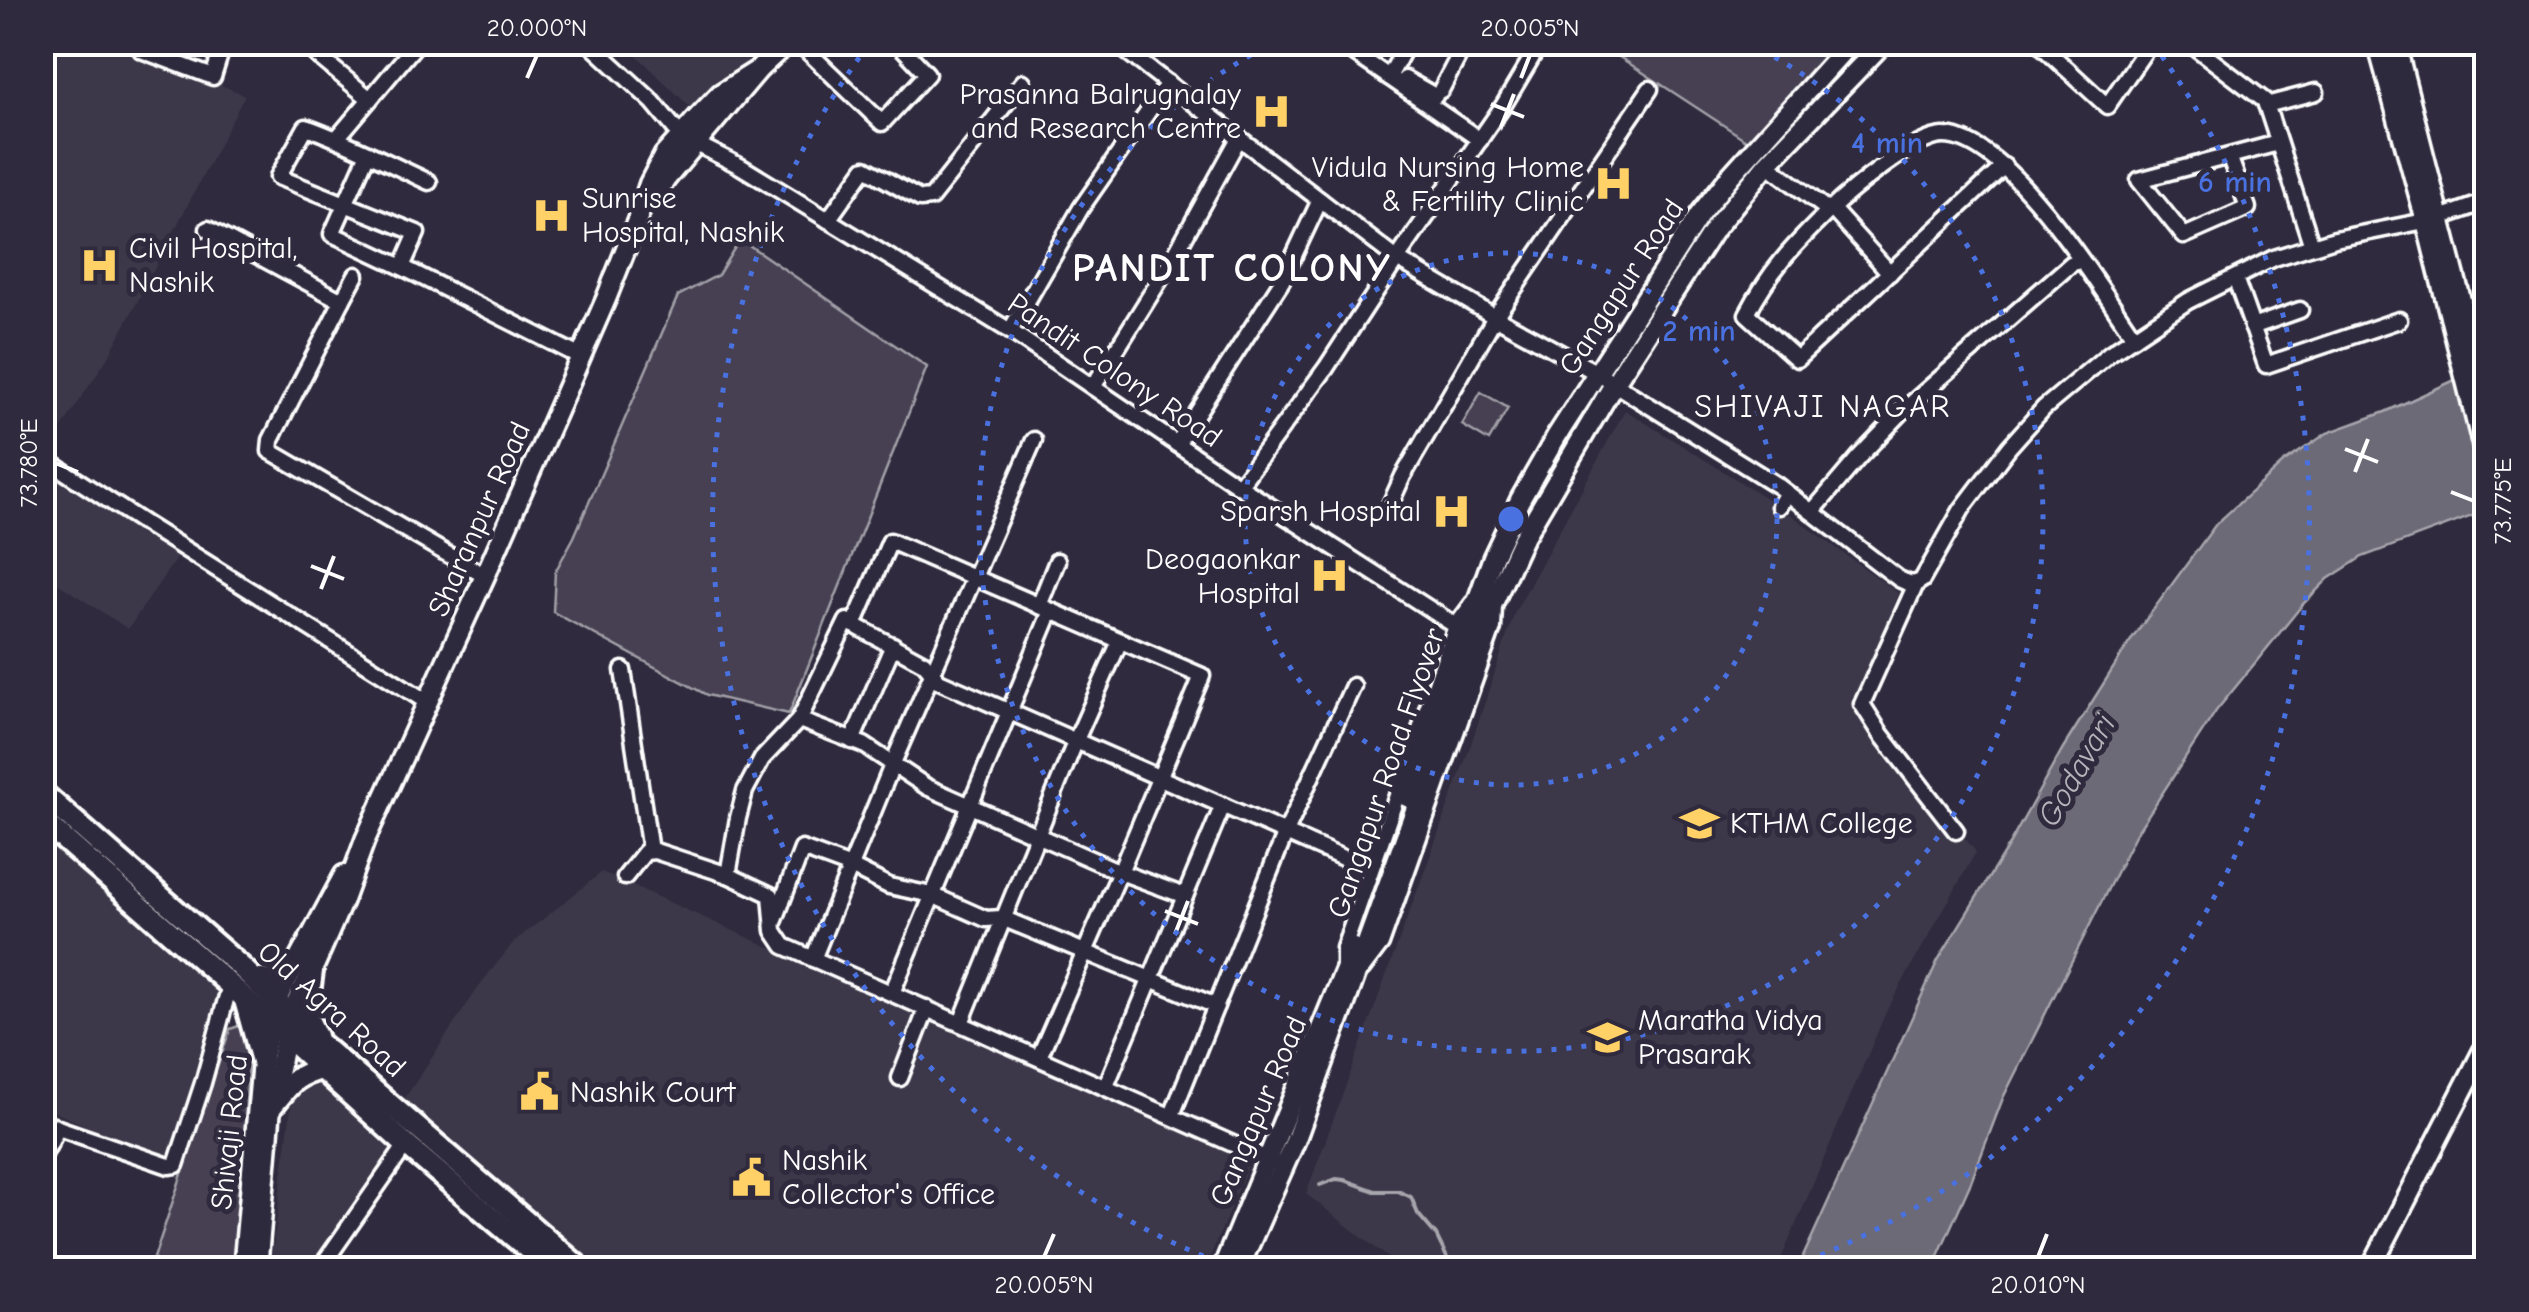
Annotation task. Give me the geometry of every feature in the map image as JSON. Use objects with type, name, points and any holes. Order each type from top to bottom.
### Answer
[{"type":"highway","name":"Old Agra Road","points":[[42,794],[242,987]]},
{"type":"highway","name":"Old Agra Road","points":[[42,820],[280,1018],[322,1045],[582,1270]]},
{"type":"highway","points":[[262,1061],[242,987],[273,981],[304,968],[306,1015],[322,1045]]},
{"type":"highway","name":"Old Agra Road","points":[[280,1018],[320,1069],[554,1270]]},
{"type":"highway","points":[[272,1107],[294,1079],[320,1069]]},
{"type":"main road","name":"Sharanpur Road","points":[[280,1018],[342,900],[364,840],[581,357],[650,184],[693,135],[721,93],[759,69],[788,42]]},
{"type":"main road","name":"Gangapur Road","points":[[1487,596],[1614,384],[1715,228],[1767,164],[1884,42]]},
{"type":"main road","points":[[2377,42],[2433,220]]},
{"type":"main road","points":[[2395,42],[2464,344],[2486,460]]},
{"type":"main road","name":"Gangapur Road","points":[[1487,596],[1493,556],[1520,500],[1700,214],[1844,45]]},
{"type":"main road","points":[[2464,344],[2486,398]]},
{"type":"main road","name":"Gangapur Road Flyover","points":[[1350,976],[1470,622],[1487,596]]},
{"type":"main road","name":"Gangapur Road","points":[[1238,1270],[1350,976]]},
{"type":"main road","name":"Shivaji Road","points":[[243,1270],[262,1061],[280,1018]]},
{"type":"main road","name":"Shivaji Road","points":[[256,1270],[280,1018]]},
{"type":"main road","points":[[2370,1270],[2486,1045]]},
{"type":"main road","name":"Gangapur Road","points":[[1222,1270],[1277,1163]]},
{"type":"street","points":[[142,50],[213,77],[224,42]]},
{"type":"street","points":[[301,42],[370,99]]},
{"type":"street","points":[[337,138],[418,42]]},
{"type":"street","name":"Pandit Colony Road","points":[[588,42],[652,102],[740,166],[1010,331],[1240,486],[1470,622]]},
{"type":"street","points":[[798,42],[882,122],[927,74],[915,51],[897,42]]},
{"type":"street","points":[[1114,42],[1397,259],[1597,373],[1783,500],[1812,512],[1899,579],[1916,584]]},
{"type":"street","points":[[1338,42],[1406,84],[1480,140]]},
{"type":"street","points":[[1390,74],[1408,42]]},
{"type":"street","points":[[1406,84],[1438,93],[1466,42]]},
{"type":"street","points":[[1240,486],[1326,368],[1504,106],[1540,42]]},
{"type":"street","points":[[2042,42],[2107,106],[2151,42]]},
{"type":"street","points":[[2188,42],[2264,101],[2312,246]]},
{"type":"street","points":[[828,220],[865,168],[920,199],[931,198],[1024,82]]},
{"type":"street","points":[[1010,331],[1081,208],[1168,83]]},
{"type":"street","points":[[1386,511],[1496,317],[1650,89]]},
{"type":"street","points":[[2266,105],[2316,92]]},
{"type":"street","points":[[402,267],[417,233],[278,178],[306,127],[429,182]]},
{"type":"street","points":[[2004,166],[1797,358],[1747,314],[1765,280],[1798,241],[1849,192],[1918,143],[1942,136],[1960,140],[2004,166],[2057,227],[2134,337]]},
{"type":"street","points":[[1093,387],[1168,267],[1239,138]]},
{"type":"street","points":[[2229,156],[2248,208],[2184,236],[2139,180],[2175,170],[2278,143]]},
{"type":"street","points":[[368,153],[332,234],[581,357]]},
{"type":"street","points":[[1767,164],[1830,210],[1890,272]]},
{"type":"street","points":[[1177,444],[1282,281],[1320,200]]},
{"type":"street","points":[[1956,831],[1880,734],[1862,704],[1916,584],[1922,580],[1962,509],[2032,421],[2134,337],[2188,301],[2274,258],[2336,239],[2433,220],[2486,202]]},
{"type":"street","points":[[208,230],[342,301]]},
{"type":"street","points":[[1812,512],[1904,410],[2080,260]]},
{"type":"street","points":[[356,274],[271,440],[270,451],[485,576]]},
{"type":"street","points":[[2235,278],[2266,365],[2399,320]]},
{"type":"street","points":[[2252,327],[2300,310]]},
{"type":"street","points":[[813,958],[1034,440]]},
{"type":"street","points":[[42,456],[426,702]]},
{"type":"street","points":[[854,624],[890,541],[1202,676],[1039,1057]]},
{"type":"street","points":[[892,993],[1008,710],[1045,608],[1057,561]]},
{"type":"street","points":[[1350,976],[1344,948],[1470,622],[1487,596]]},
{"type":"street","points":[[1350,976],[1381,944],[1493,628],[1487,596]]},
{"type":"street","points":[[728,875],[746,791],[762,759],[799,720],[847,620],[924,663],[939,681],[1352,862]]},
{"type":"street","points":[[960,1023],[1120,641]]},
{"type":"street","points":[[852,741],[893,646]]},
{"type":"street","points":[[624,670],[650,851]]},
{"type":"street","points":[[1172,1115],[1286,832],[1353,686]]},
{"type":"street","points":[[799,720],[852,741],[927,787],[968,806],[1185,896]]},
{"type":"street","points":[[1106,1086],[1223,804]]},
{"type":"street","points":[[773,926],[802,850],[888,886],[932,895],[986,919],[1002,918],[1216,1006]]},
{"type":"street","points":[[625,876],[650,851],[728,875],[771,895],[774,932],[784,946],[1277,1163]]},
{"type":"street","points":[[42,1122],[169,1166],[176,1165],[203,1083],[242,987]]},
{"type":"street","points":[[900,1078],[927,1008]]},
{"type":"street","points":[[42,1158],[58,1128]]},
{"type":"street","points":[[319,1270],[406,1145]]},
{"type":"shaded area","name":"Civil Hospital, Nashik","points":[[42,43],[119,43],[245,95],[110,354],[52,443],[42,438]]},
{"type":"shaded area","points":[[624,43],[766,43],[701,106],[692,109]]},
{"type":"shaded area","points":[[1598,43],[1809,43],[1831,60],[1749,142]]},
{"type":"shaded area","points":[[740,239],[927,367],[789,714],[707,695],[553,612],[555,572],[574,537],[678,296],[718,275]]},
{"type":"shaded area","points":[[1481,392],[1508,408],[1489,441],[1462,425]]},
{"type":"shaded area","points":[[1625,410],[1779,506],[1898,593],[1859,708],[1976,852],[1887,1010],[1777,1269],[1403,1269],[1306,1194],[1470,747],[1515,612]]},
{"type":"shaded area","points":[[43,470],[177,557],[128,629],[43,574]]},
{"type":"shaded area","points":[[42,836],[219,992],[168,1161],[43,1107]]},
{"type":"shaded area","points":[[602,872],[1250,1162],[1205,1269],[600,1269],[399,1107],[482,982],[514,942]]},
{"type":"shaded area","points":[[239,1026],[249,1041],[235,1269],[150,1270],[230,1029]]},
{"type":"shaded area","points":[[318,1082],[398,1146],[314,1269],[270,1270],[292,1100],[299,1083]]},
{"type":"water","name":"Godavari","points":[[2486,372],[2486,511],[2362,557],[2328,579],[2216,711],[2135,835],[2003,1098],[1932,1269],[1797,1270],[1938,960],[2129,643],[2216,524],[2283,463],[2327,433],[2457,379]]},
{"type":"waterway","points":[[1320,1185],[1345,1180],[1375,1191],[1398,1191],[1411,1197],[1453,1270]]},
{"type":"place","name":"Prasanna Balrugnalay and Research Centre","points":[[1271,111]]},
{"type":"place","name":"Vidula Nursing Home & Fertility Clinic","points":[[1614,184]]},
{"type":"place","name":"Sunrise Hospital, Nashik","points":[[552,215]]},
{"type":"place","name":"Civil Hospital, Nashik","points":[[99,265]]},
{"type":"place","name":"Sparsh Hospital","points":[[1451,511]]},
{"type":"place","name":"Deogaonkar Hospital","points":[[1330,576]]},
{"type":"place","name":"KTHM College","points":[[1700,823]]},
{"type":"place","name":"Maratha Vidya Prasarak","points":[[1608,1037]]},
{"type":"place","name":"Nashik Court","points":[[540,1092]]},
{"type":"place","name":"Nashik Collector's Office","points":[[752,1177]]},
{"type":"district","name":"PANDIT COLONY","points":[[1232,267]]},
{"type":"district","name":"SHIVAJI NAGAR","points":[[1823,406]]}]
